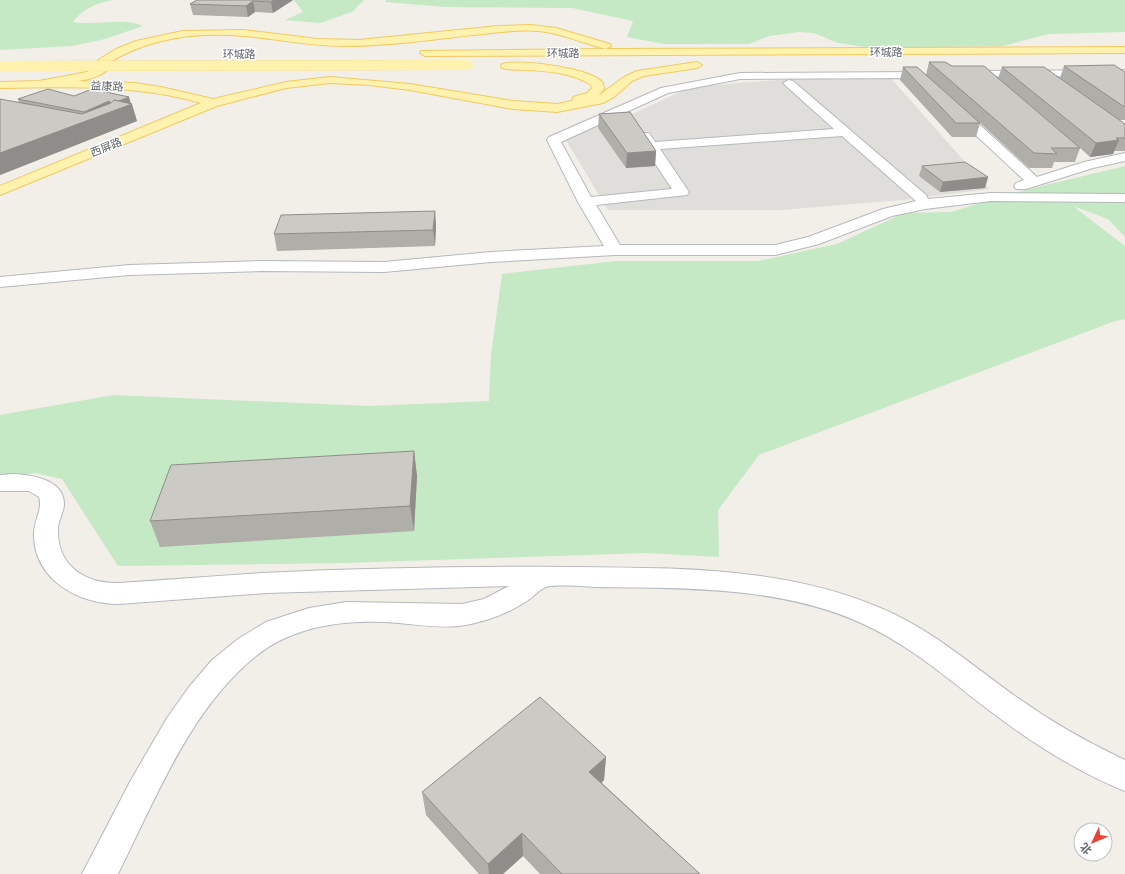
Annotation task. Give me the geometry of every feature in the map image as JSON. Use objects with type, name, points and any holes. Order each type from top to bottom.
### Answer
[{"type":"main road","points":[[91,75],[107,59],[133,46],[171,37],[211,33],[246,34],[307,42],[342,43],[502,29],[533,28],[560,31],[605,46],[687,53]]},
{"type":"main road","points":[[35,85],[91,75],[129,53],[146,47],[169,41],[200,37],[233,36],[310,46],[349,47],[518,31],[549,34],[555,37],[555,42],[531,48],[483,53]]},
{"type":"main road","name":"环城路","points":[[411,53],[702,53],[1125,50]]},
{"type":"main road","points":[[328,54],[358,54]]},
{"type":"main road","points":[[0,55],[141,55]]},
{"type":"main road","name":"环城路","points":[[0,66],[472,65]]},
{"type":"main road","name":"环城路","points":[[213,103],[221,96],[253,87],[293,79],[323,76],[390,79],[539,103],[562,102],[580,100],[592,96],[598,89],[598,84],[594,80],[574,73],[492,65],[586,65]]},
{"type":"main road","points":[[213,103],[292,84],[346,80],[410,87],[526,107],[561,108],[588,104],[602,99],[628,79],[641,73],[701,65],[633,65]]},
{"type":"main road","name":"环城路","points":[[753,65],[919,65]]},
{"type":"main road","points":[[957,70],[1125,65]]},
{"type":"main road","points":[[91,75],[108,86]]},
{"type":"main road","name":"益康路","points":[[0,85],[108,86],[178,93],[213,103]]},
{"type":"main road","name":"益康路","points":[[0,93],[118,94],[146,98],[176,108]]},
{"type":"main road","name":"西屏路","points":[[0,191],[176,108],[213,103]]},
{"type":"street","points":[[957,70],[984,74],[1104,73],[1122,78]]},
{"type":"street","points":[[984,74],[996,84]]},
{"type":"street","points":[[1044,74],[1062,87]]},
{"type":"street","points":[[615,250],[586,202],[554,140],[665,90],[740,76],[918,75],[935,91]]},
{"type":"street","points":[[789,83],[848,132],[921,198]]},
{"type":"street","points":[[946,101],[1034,181]]},
{"type":"street","points":[[586,202],[682,192],[636,125]]},
{"type":"street","points":[[651,146],[848,132]]},
{"type":"street","points":[[1078,155],[1089,165]]},
{"type":"street","points":[[992,197],[1034,181],[1089,165],[1125,157]]},
{"type":"street","points":[[0,282],[129,270],[261,266],[384,267],[491,257],[615,250],[775,250],[813,241],[888,212],[925,204],[992,197],[1125,198]]},
{"type":"street","points":[[0,483],[25,482],[36,485],[49,494],[52,502],[47,519],[46,536],[52,560],[59,571],[71,581],[86,589],[101,593],[117,594],[198,587],[345,580],[540,577],[664,578],[728,582],[802,593],[848,606],[885,621],[909,634],[946,659],[1000,702],[1038,728],[1078,752],[1125,776]]},
{"type":"street","points":[[100,874],[145,787],[187,711],[216,675],[236,655],[284,626],[324,614],[370,611],[448,616],[471,614],[505,601],[540,577]]},
{"type":"shaded area","points":[[889,76],[989,189],[902,200],[782,210],[608,210],[566,140],[590,129],[630,115],[691,87],[790,79]]},
{"type":"green space","points":[[0,0],[113,0],[91,7],[81,13],[73,22],[127,22],[143,26],[105,39],[72,46],[0,50]]},
{"type":"green space","points":[[294,0],[364,0],[352,12],[320,23],[285,20],[303,12]]},
{"type":"green space","points":[[386,0],[1125,0],[1125,32],[1049,34],[1003,46],[873,48],[838,43],[814,33],[799,32],[769,36],[749,44],[664,44],[627,37],[633,21],[572,8],[445,7],[385,2]]},
{"type":"green space","points":[[1125,166],[1125,237],[1108,219],[1073,206],[1125,246],[1125,319],[1115,321],[759,455],[718,510],[719,557],[646,553],[343,563],[118,566],[62,479],[35,473],[0,477],[0,415],[113,395],[369,406],[489,401],[491,355],[502,274],[616,261],[758,261],[837,244],[904,213],[951,212],[1013,193]]},
{"type":"building","points":[[197,0],[274,0],[271,2],[253,1],[246,6],[190,4]]},
{"type":"building","points":[[929,62],[945,62],[952,66],[984,66],[1080,148],[1051,148],[1057,154],[1034,153]]},
{"type":"building","points":[[1114,65],[1125,72],[1125,106],[1064,66]]},
{"type":"building","points":[[903,67],[917,67],[980,123],[956,123]]},
{"type":"building","points":[[1002,67],[1044,67],[1125,124],[1125,138],[1116,138],[1119,140],[1096,143]]},
{"type":"building","points":[[48,89],[74,96],[92,89],[129,97],[119,101],[114,100],[111,103],[109,101],[84,112],[18,99]]},
{"type":"building","points":[[0,99],[82,114],[111,103],[114,100],[132,104],[0,153]]},
{"type":"building","points":[[630,112],[656,151],[627,153],[599,114]]},
{"type":"building","points":[[965,162],[988,177],[943,182],[922,166]]},
{"type":"building","points":[[435,211],[433,230],[274,234],[281,215]]},
{"type":"building","points":[[414,451],[410,506],[150,521],[171,465]]},
{"type":"building","points":[[540,697],[606,757],[589,772],[700,874],[562,874],[522,833],[488,864],[422,792]]}]
